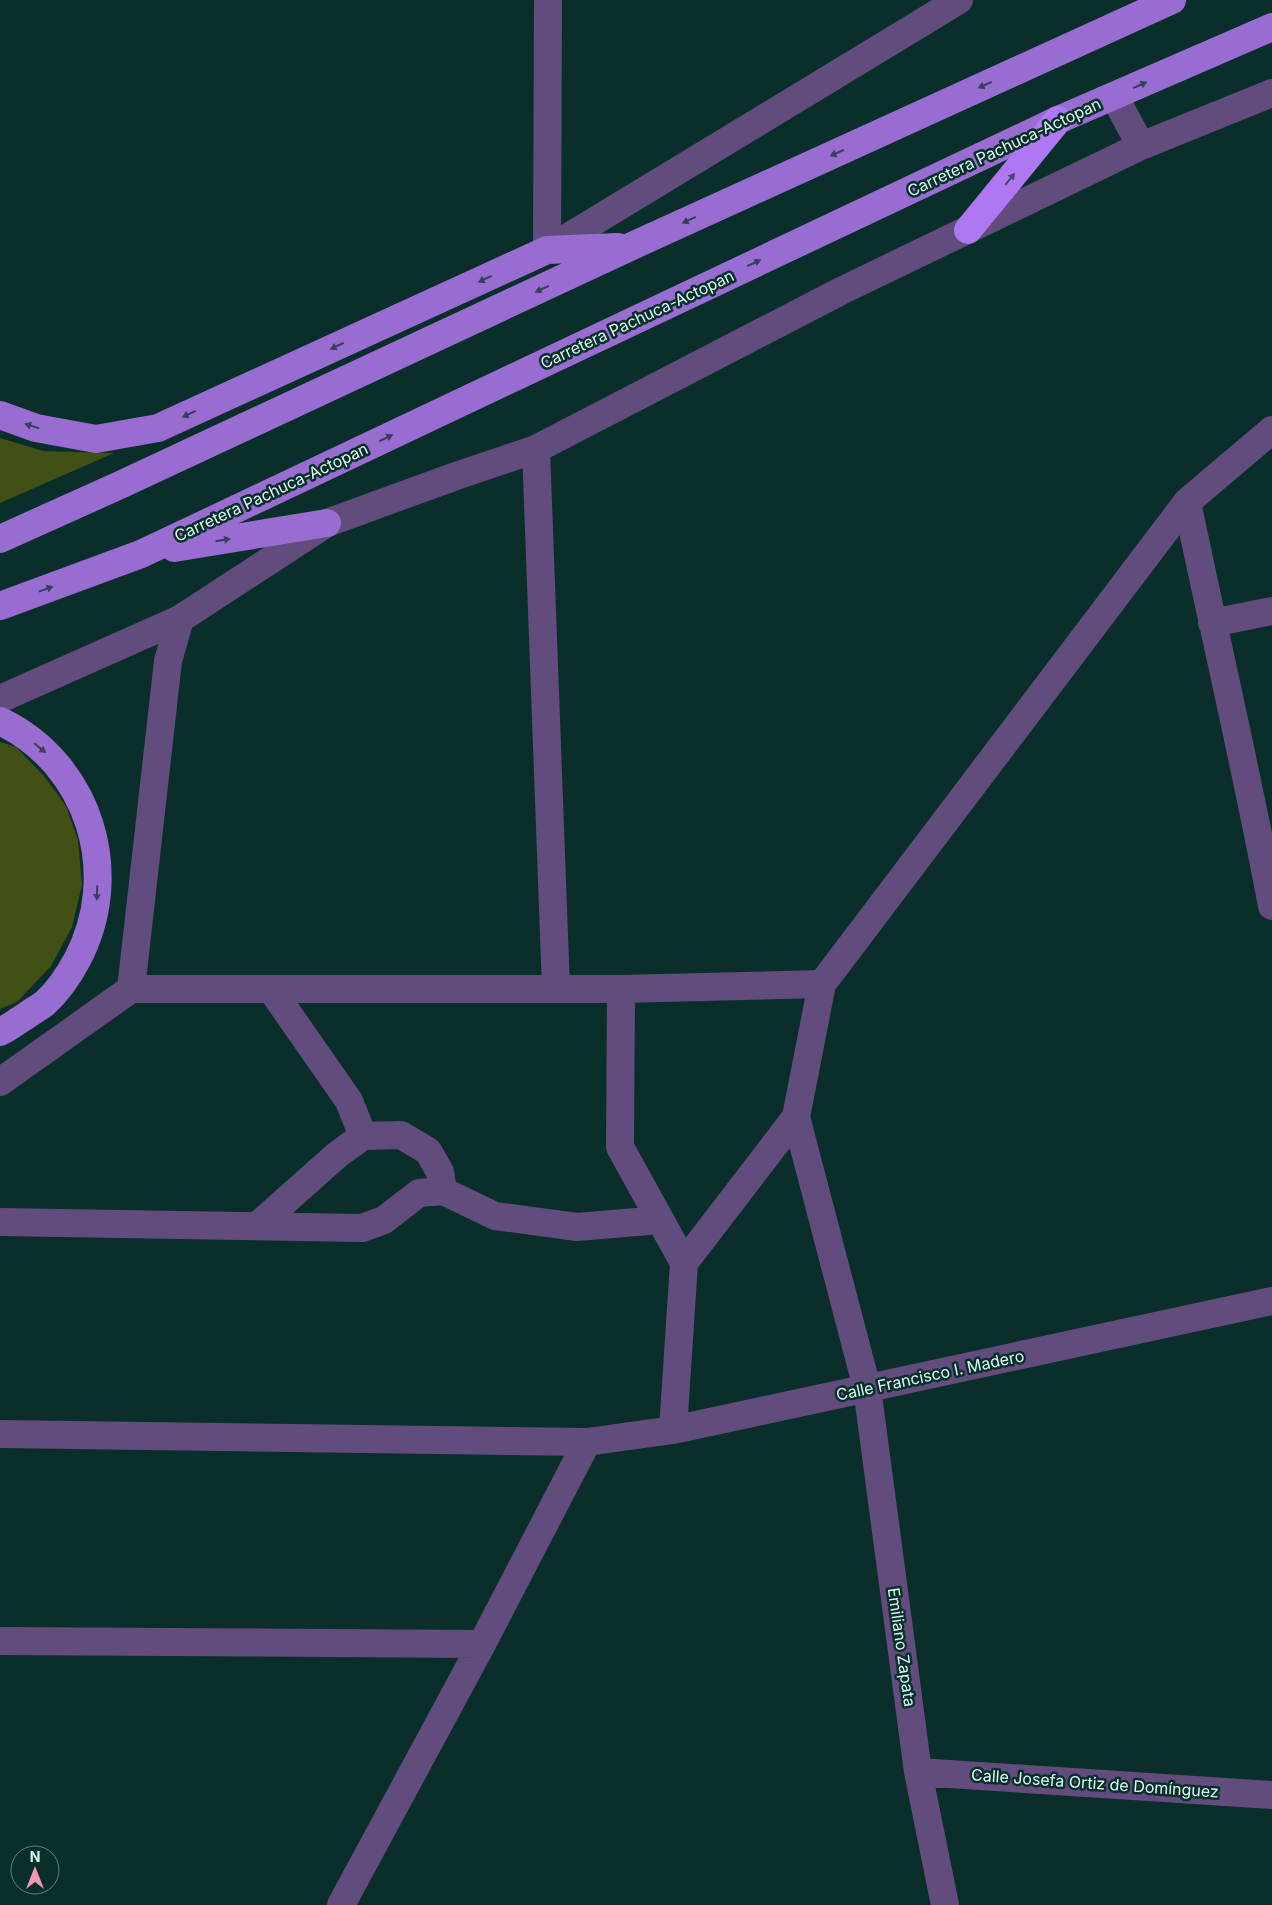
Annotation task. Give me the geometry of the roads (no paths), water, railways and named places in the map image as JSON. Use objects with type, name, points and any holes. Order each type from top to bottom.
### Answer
[{"type":"highway","points":[[968,230],[1058,120]]},
{"type":"main road","points":[[0,539],[632,246],[1172,0]]},
{"type":"main road","name":"Carretera Pachuca-Actopan","points":[[0,606],[141,554],[1058,120],[1272,27]]},
{"type":"main road","points":[[0,415],[36,428],[96,439],[158,428],[547,250],[632,246]]},
{"type":"main road","points":[[0,529],[120,485]]},
{"type":"main road","points":[[141,554],[327,523]]},
{"type":"main road","points":[[0,721],[16,729],[52,758],[76,791],[92,827],[98,864],[97,902],[87,942],[70,973],[45,1003],[0,1032]]},
{"type":"street","points":[[547,250],[548,0]]},
{"type":"street","points":[[547,250],[959,0]]},
{"type":"street","points":[[1018,70],[1147,0]]},
{"type":"street","points":[[0,699],[180,619],[327,523],[536,449],[840,292],[968,230],[1142,146],[1272,93]]},
{"type":"street","points":[[1114,96],[1142,146]]},
{"type":"street","points":[[684,1264],[796,1117],[822,984],[1187,502],[1272,430]]},
{"type":"street","points":[[536,449],[556,989]]},
{"type":"street","points":[[1187,502],[1212,623],[1265,834],[1272,906]]},
{"type":"street","points":[[1212,623],[1272,611]]},
{"type":"street","points":[[130,989],[168,661],[180,619]]},
{"type":"street","points":[[0,1082],[130,989],[621,989],[822,984]]},
{"type":"street","points":[[271,989],[349,1102],[363,1136]]},
{"type":"street","points":[[621,989],[620,1147],[684,1264],[673,1430]]},
{"type":"street","name":"Emiliano Zapata","points":[[796,1117],[867,1388],[918,1772],[945,1905]]},
{"type":"street","points":[[257,1226],[337,1155],[363,1136],[401,1135],[428,1151],[440,1172],[443,1190]]},
{"type":"street","points":[[0,1222],[362,1228],[384,1220],[419,1193],[443,1190],[495,1216],[577,1227],[660,1220]]},
{"type":"street","name":"Calle Francisco I. Madero","points":[[0,1434],[586,1442],[673,1430],[1272,1301]]},
{"type":"street","points":[[340,1905],[482,1644],[586,1442]]},
{"type":"street","points":[[0,1641],[482,1644]]},
{"type":"street","name":"Calle Josefa Ortiz de Domínguez","points":[[918,1772],[1272,1795]]}]
